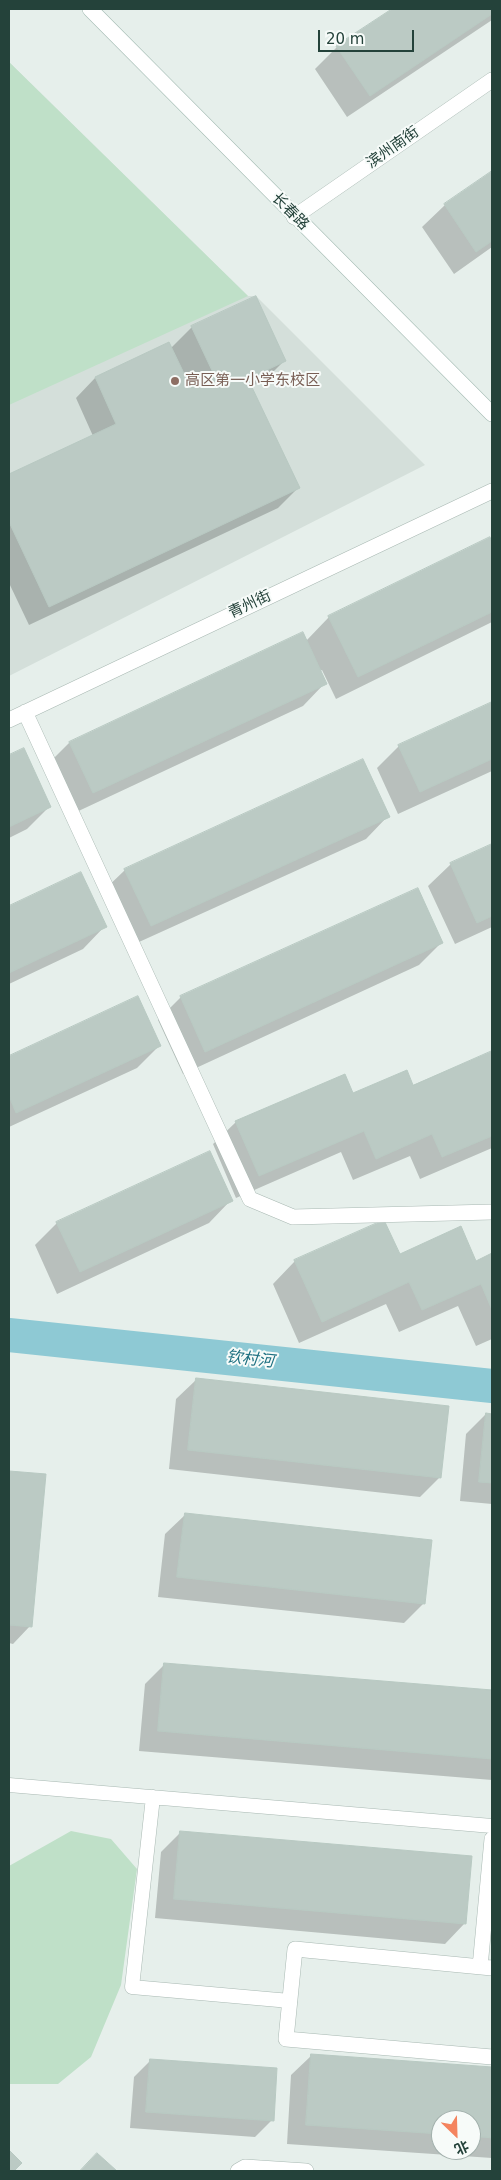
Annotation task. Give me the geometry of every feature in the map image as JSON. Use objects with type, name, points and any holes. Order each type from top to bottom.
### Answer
[{"type":"street","name":"长春路","points":[[90,9],[294,217],[492,414]]},
{"type":"street","name":"滨州南街","points":[[294,217],[492,80]]},
{"type":"street","name":"青州街","points":[[9,720],[492,491]]},
{"type":"street","points":[[25,712],[250,1198],[293,1217],[492,1212]]},
{"type":"street","points":[[492,1838],[486,1967],[295,1949],[286,2039],[492,2057]]},
{"type":"street","points":[[243,2170],[306,2171]]},
{"type":"lane","points":[[9,1785],[492,1826]]},
{"type":"lane","points":[[153,1797],[132,1987],[290,2001]]},
{"type":"shaded area","name":"高区第一小学东校区","points":[[9,62],[248,296],[256,296],[425,465],[9,676]]},
{"type":"green space","points":[[9,62],[248,296],[9,405]]},
{"type":"green space","points":[[71,1831],[111,1839],[137,1869],[121,1985],[91,2057],[58,2084],[9,2084],[9,1866]]},
{"type":"building","points":[[392,9],[492,9],[492,14],[370,96],[336,46]]},
{"type":"building","points":[[492,171],[492,241],[476,252],[444,204]]},
{"type":"building","points":[[256,296],[286,361],[248,379],[300,488],[49,607],[9,522],[9,474],[116,424],[95,377],[169,342],[191,388],[215,377],[191,326]]},
{"type":"building","points":[[490,537],[492,543],[492,612],[358,677],[328,616]]},
{"type":"building","points":[[303,632],[327,684],[93,793],[69,742]]},
{"type":"building","points":[[492,702],[492,759],[420,792],[398,745]]},
{"type":"building","points":[[24,748],[51,807],[9,827],[9,755]]},
{"type":"building","points":[[363,759],[390,817],[151,926],[124,869]]},
{"type":"building","points":[[492,844],[492,916],[477,923],[450,863]]},
{"type":"building","points":[[81,872],[107,927],[9,973],[9,906]]},
{"type":"building","points":[[418,888],[443,943],[205,1052],[180,996]]},
{"type":"building","points":[[138,996],[161,1046],[16,1113],[9,1096],[9,1056]]},
{"type":"building","points":[[492,1051],[492,1136],[442,1157],[432,1134],[376,1159],[364,1131],[259,1176],[235,1121],[345,1074],[353,1093],[407,1070],[413,1085]]},
{"type":"building","points":[[210,1151],[233,1201],[80,1272],[56,1222]]},
{"type":"building","points":[[384,1220],[400,1254],[461,1226],[476,1261],[492,1253],[492,1310],[481,1284],[422,1310],[409,1282],[322,1322],[294,1260]]},
{"type":"building","points":[[196,1378],[449,1406],[441,1478],[188,1450]]},
{"type":"building","points":[[486,1413],[492,1414],[492,1483],[479,1482]]},
{"type":"building","points":[[9,1471],[46,1474],[32,1627],[9,1625]]},
{"type":"building","points":[[185,1513],[432,1540],[425,1604],[177,1577]]},
{"type":"building","points":[[164,1663],[492,1690],[492,1759],[158,1731]]},
{"type":"building","points":[[180,1831],[472,1856],[466,1924],[174,1899]]},
{"type":"building","points":[[311,2054],[492,2067],[492,2138],[481,2137],[481,2110],[431,2110],[431,2133],[306,2125]]},
{"type":"building","points":[[150,2059],[277,2068],[274,2121],[146,2112]]},
{"type":"building","points":[[9,2150],[22,2163],[14,2171],[9,2171]]},
{"type":"building","points":[[97,2153],[117,2171],[80,2171]]},
{"type":"waterway","name":"钦村河","points":[[9,1335],[492,1386]]},
{"type":"place","name":"高区第一小学东校区","points":[[175,381]]}]
